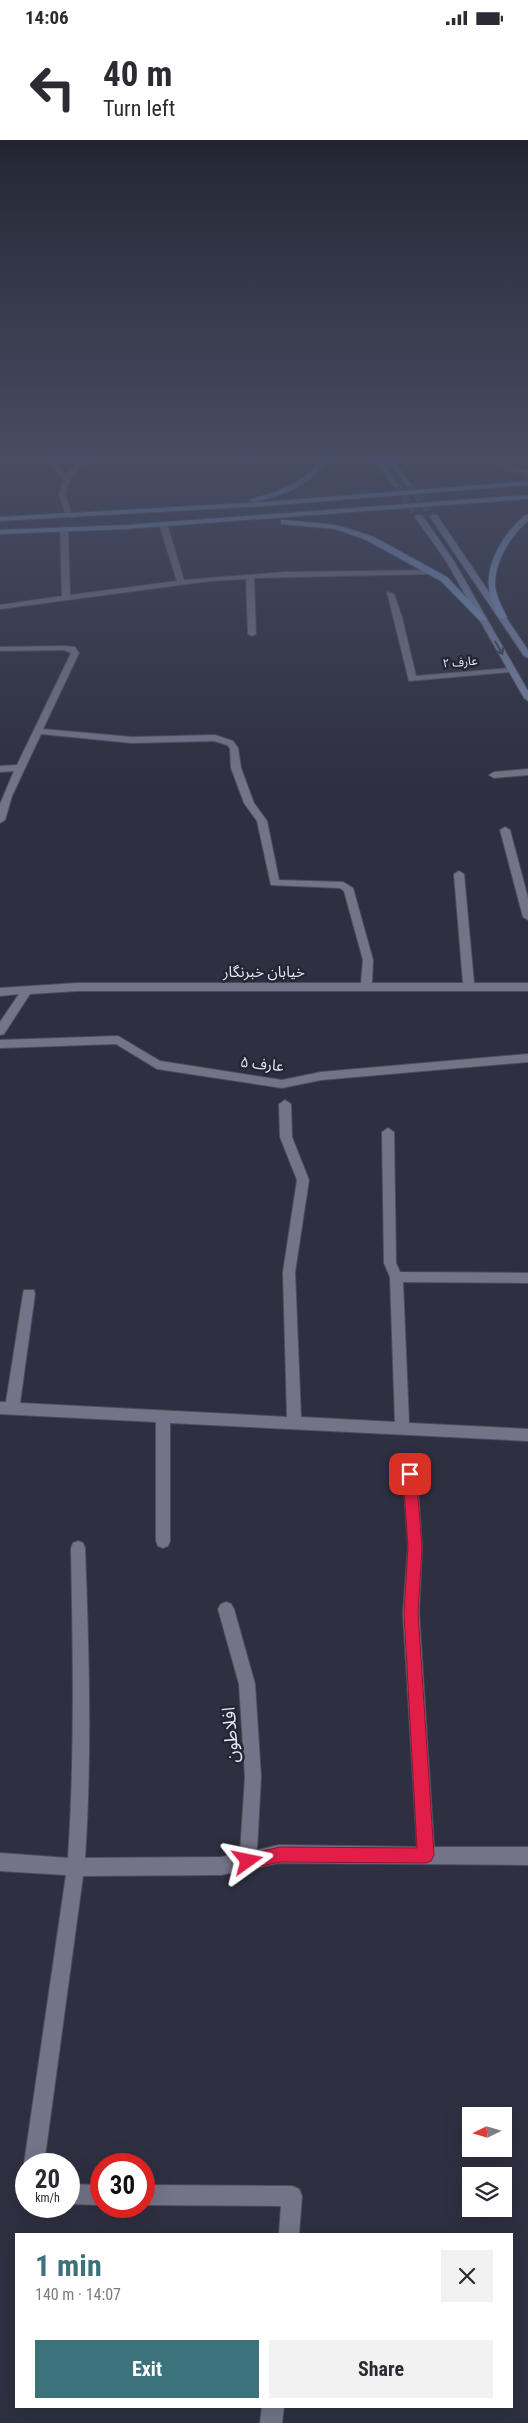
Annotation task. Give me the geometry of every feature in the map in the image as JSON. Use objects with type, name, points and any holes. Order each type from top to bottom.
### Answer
[{"type":"main road","points":[[422,566],[444,579],[482,619]]},
{"type":"main road","points":[[453,566],[528,699]]},
{"type":"main road","points":[[468,566],[528,655]]},
{"type":"main road","points":[[496,566],[492,587],[503,617]]},
{"type":"street","points":[[65,566],[66,598]]},
{"type":"street","points":[[177,566],[182,582]]},
{"type":"street","points":[[0,607],[182,582],[250,576],[432,572]]},
{"type":"street","points":[[250,576],[252,634]]},
{"type":"street","name":"عارف ۲","points":[[390,594],[398,617],[412,679],[511,670]]},
{"type":"street","points":[[0,649],[64,648],[72,649],[75,653],[40,731],[7,796],[0,820]]},
{"type":"street","points":[[40,731],[132,740],[215,738],[230,743],[234,748],[236,768],[249,803],[262,821],[275,883],[343,885],[349,889],[368,960],[366,987]]},
{"type":"street","points":[[0,769],[21,768]]},
{"type":"street","points":[[494,775],[528,772]]},
{"type":"street","points":[[505,830],[528,917]]},
{"type":"street","points":[[459,874],[469,987]]},
{"type":"street","name":"خیابان خبرنگار","points":[[0,992],[77,987],[528,987]]},
{"type":"street","points":[[0,1031],[27,990]]},
{"type":"street","name":"عارف ۵","points":[[0,1043],[118,1040],[157,1065],[282,1084],[321,1076],[528,1059]]},
{"type":"street","points":[[285,1104],[286,1137],[303,1180],[289,1273],[294,1423]]},
{"type":"street","points":[[388,1133],[390,1263],[396,1277],[402,1429]]},
{"type":"street","points":[[396,1277],[528,1278]]},
{"type":"street","points":[[29,1294],[6,1408],[528,1435]]},
{"type":"street","points":[[163,1416],[163,1541]]},
{"type":"street","points":[[410,1474],[415,1547],[411,1613],[426,1855]]},
{"type":"street","points":[[36,2153],[76,1867],[80,1806],[82,1686],[78,1548]]},
{"type":"street","name":"افلاطون","points":[[226,1609],[247,1683],[253,1777],[248,1861]]},
{"type":"street","points":[[0,1862],[76,1867],[222,1866],[280,1855],[528,1856]]},
{"type":"street","points":[[155,2195],[292,2195],[289,2233]]},
{"type":"street","points":[[271,2423],[273,2408]]},
{"type":"route","points":[[248,1861],[280,1855],[426,1855],[411,1613],[415,1547],[410,1474]]}]
